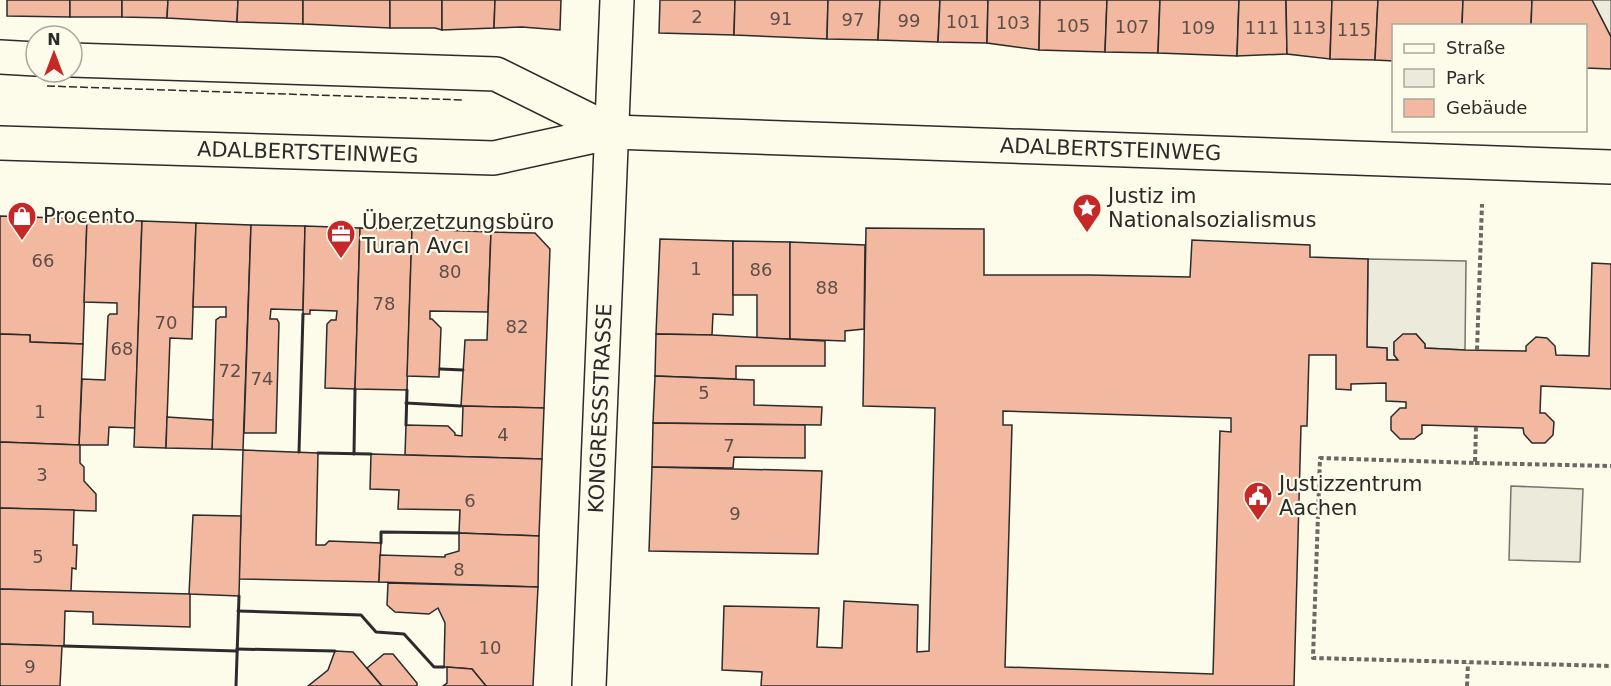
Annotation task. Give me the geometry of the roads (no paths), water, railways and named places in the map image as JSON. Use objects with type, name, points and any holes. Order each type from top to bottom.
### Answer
[{"type":"main road","name":"KONGRESSSTRASSE","points":[[589,686],[618,0]]},
{"type":"main road","points":[[0,57],[24,58]]},
{"type":"main road","name":"ADALBERTSTEINWEG","points":[[84,60],[496,74],[613,132]]},
{"type":"main road","name":"ADALBERTSTEINWEG","points":[[0,142],[494,158],[613,132],[1611,166]]},
{"type":"place","name":"Justiz im Nationalsozialismus","points":[[1087,234]]},
{"type":"place","name":"Procento","points":[[22,242]]},
{"type":"place","name":"Überzetzungsbüro Turan Avcı","points":[[341,260]]},
{"type":"place","name":"Justizzentrum Aachen","points":[[1258,522]]}]
